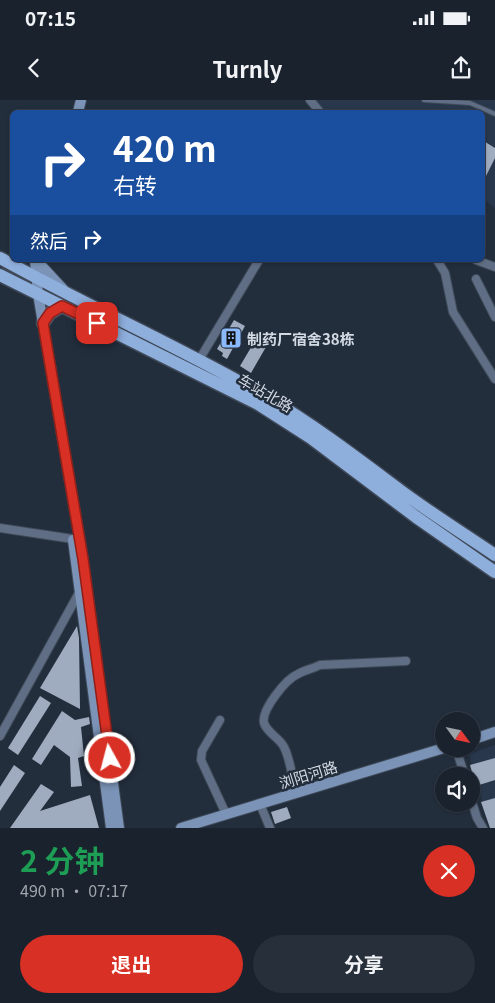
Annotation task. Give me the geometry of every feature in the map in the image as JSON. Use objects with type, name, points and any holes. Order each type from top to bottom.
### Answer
[{"type":"main road","name":"车站北路","points":[[0,258],[62,306],[258,404],[311,438],[416,517],[495,572]]},
{"type":"main road","name":"车站北路","points":[[0,275],[70,294],[199,360],[301,418],[416,502],[495,555]]},
{"type":"main road","points":[[43,323],[50,313],[62,306]]},
{"type":"street","points":[[310,100],[318,110]]},
{"type":"street","points":[[30,262],[73,540],[111,828]]},
{"type":"street","points":[[35,262],[33,285],[43,323],[83,559],[119,828]]},
{"type":"street","points":[[37,262],[70,294]]},
{"type":"street","points":[[199,360],[258,262]]},
{"type":"street","points":[[438,262],[445,273],[453,312],[495,379]]},
{"type":"street","points":[[481,262],[495,267]]},
{"type":"street","points":[[476,279],[495,317]]},
{"type":"street","points":[[0,528],[73,540]]},
{"type":"street","points":[[0,736],[80,591]]},
{"type":"street","points":[[296,793],[284,748],[265,725],[264,717],[268,707],[284,684],[297,674],[309,671],[320,665],[406,661]]},
{"type":"street","points":[[220,720],[202,751],[201,760],[203,768],[226,814]]},
{"type":"street","points":[[480,737],[495,732]]},
{"type":"street","name":"浏阳河路","points":[[181,828],[435,751]]},
{"type":"street","points":[[260,804],[270,828]]},
{"type":"street","points":[[475,812],[483,828]]},
{"type":"lane","points":[[424,100],[470,103],[495,114]]},
{"type":"shaded area","points":[[316,100],[495,100],[495,208],[485,200],[485,110],[322,110]]},
{"type":"shaded area","points":[[495,745],[495,824],[487,819],[480,794],[480,767],[473,767],[470,758],[480,758],[480,750]]},
{"type":"building","points":[[485,142],[495,148],[495,158],[485,178]]},
{"type":"building","name":"制药厂宿舍38栋","points":[[234,320],[245,326],[227,359],[217,349]]},
{"type":"building","points":[[259,334],[270,340],[251,373],[240,366]]},
{"type":"building","points":[[77,626],[79,638],[80,709],[40,688]]},
{"type":"building","points":[[40,696],[51,703],[18,755],[8,748]]},
{"type":"building","points":[[62,711],[75,720],[89,717],[90,724],[81,727],[84,756],[78,758],[82,786],[71,787],[70,757],[54,745],[41,765],[32,759]]},
{"type":"building","points":[[495,758],[495,780],[480,785],[480,767],[471,767],[470,765]]},
{"type":"building","points":[[14,765],[25,773],[0,811],[0,787]]},
{"type":"building","points":[[41,784],[54,792],[40,811],[90,795],[99,828],[10,828]]},
{"type":"building","points":[[495,798],[495,828],[490,828],[481,802]]},
{"type":"building","points":[[287,807],[291,818],[275,824],[271,812]]},
{"type":"place","name":"制药厂宿舍38栋","points":[[231,338]]},
{"type":"route","points":[[97,323],[62,306],[50,313],[43,323],[83,559],[110,758]]}]
